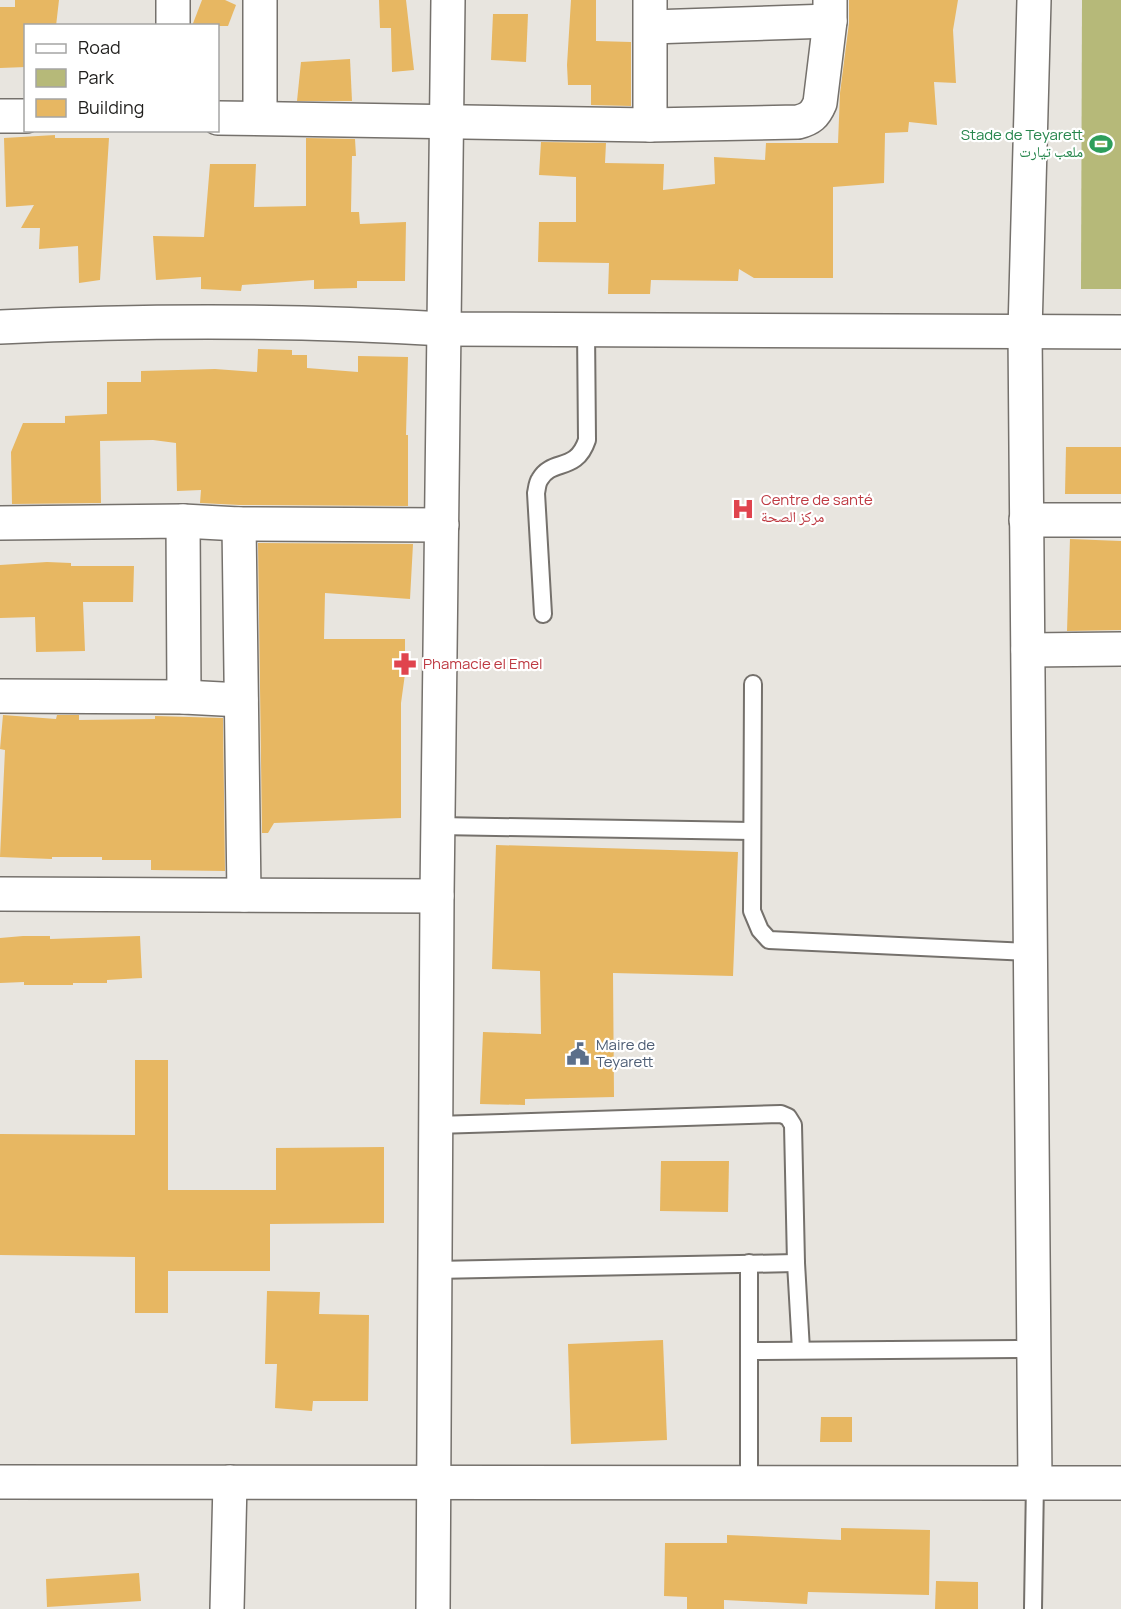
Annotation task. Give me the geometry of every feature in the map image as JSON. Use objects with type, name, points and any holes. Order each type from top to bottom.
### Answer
[{"type":"street","points":[[173,0],[173,24]]},
{"type":"street","points":[[260,0],[260,117]]},
{"type":"street","points":[[433,1609],[437,896],[448,0]]},
{"type":"street","points":[[1034,0],[1025,331],[1035,1482]]},
{"type":"street","points":[[219,117],[650,125],[798,122],[807,120],[816,113],[820,103],[830,11],[650,13],[650,125]]},
{"type":"street","points":[[0,116],[24,116]]},
{"type":"street","points":[[0,327],[114,321],[347,323],[444,329],[1121,332]]},
{"type":"street","points":[[1026,520],[1121,520]]},
{"type":"street","points":[[0,523],[183,521],[239,524],[442,525]]},
{"type":"street","points":[[183,521],[184,697]]},
{"type":"street","points":[[239,524],[244,895]]},
{"type":"street","points":[[1028,650],[1121,649]]},
{"type":"street","points":[[0,696],[184,697],[241,700]]},
{"type":"street","points":[[0,894],[437,896]]},
{"type":"street","points":[[0,1482],[1121,1483]]},
{"type":"street","points":[[227,1609],[230,1482]]},
{"type":"lane","points":[[543,614],[536,494],[539,479],[548,470],[576,460],[583,450],[586,440],[586,329]]},
{"type":"lane","points":[[753,684],[752,911],[760,930],[769,940],[1030,952]]},
{"type":"lane","points":[[438,826],[752,831]]},
{"type":"lane","points":[[436,1125],[781,1114],[789,1117],[793,1125],[796,1263],[801,1350]]},
{"type":"lane","points":[[748,1263],[749,1483]]},
{"type":"lane","points":[[435,1270],[796,1263]]},
{"type":"lane","points":[[749,1351],[1034,1349]]},
{"type":"lane","points":[[1033,1609],[1035,1482]]},
{"type":"green space","name":"Stade de Teyarett ملعب تيارت","points":[[1082,0],[1121,0],[1121,289],[1081,289]]},
{"type":"building","points":[[15,0],[59,0],[56,24],[24,24],[24,67],[0,68],[0,7],[15,7]]},
{"type":"building","points":[[202,0],[225,0],[236,5],[228,26],[193,24]]},
{"type":"building","points":[[379,0],[406,0],[414,70],[392,72],[391,28],[380,28]]},
{"type":"building","points":[[571,0],[596,0],[596,41],[631,42],[631,106],[591,105],[591,85],[568,85]]},
{"type":"building","points":[[849,0],[958,0],[953,30],[956,83],[934,82],[937,125],[909,122],[908,132],[885,133],[884,183],[833,187],[833,278],[754,278],[739,269],[738,281],[651,280],[650,294],[608,294],[609,263],[538,262],[539,222],[576,222],[576,177],[539,175],[541,142],[606,143],[605,163],[664,164],[663,190],[715,184],[714,157],[765,160],[766,143],[838,143],[840,93],[849,23]]},
{"type":"building","points":[[493,14],[528,14],[526,62],[491,60]]},
{"type":"building","points":[[350,59],[352,101],[297,101],[301,62]]},
{"type":"building","points":[[55,135],[55,138],[109,138],[100,280],[79,283],[78,246],[39,249],[40,228],[21,228],[34,205],[6,207],[4,138]]},
{"type":"building","points":[[306,138],[355,139],[356,156],[352,156],[351,212],[359,212],[360,224],[406,222],[405,281],[357,281],[357,288],[314,289],[314,280],[242,285],[241,291],[201,289],[201,277],[156,280],[153,236],[204,237],[210,164],[256,164],[254,207],[306,206]]},
{"type":"building","points":[[258,349],[292,350],[292,355],[307,355],[307,368],[358,372],[358,356],[408,357],[406,435],[408,435],[408,506],[200,503],[201,490],[177,491],[176,443],[153,440],[100,441],[101,503],[12,504],[11,452],[23,423],[65,423],[65,416],[107,414],[107,382],[141,382],[141,371],[215,369],[257,372]]},
{"type":"building","points":[[1066,447],[1121,447],[1121,494],[1065,494]]},
{"type":"building","points":[[1070,539],[1121,541],[1121,630],[1067,631]]},
{"type":"building","points":[[258,543],[413,544],[410,599],[325,593],[324,639],[405,639],[405,674],[401,703],[401,818],[274,823],[268,833],[262,833]]},
{"type":"building","points":[[71,563],[71,566],[134,566],[133,602],[83,602],[85,651],[36,652],[35,617],[0,618],[0,565]]},
{"type":"building","points":[[3,715],[56,719],[57,715],[79,715],[79,720],[155,719],[155,716],[223,718],[225,871],[151,870],[151,860],[102,860],[102,857],[52,857],[52,859],[0,857],[5,750],[0,749]]},
{"type":"building","points":[[496,845],[738,852],[733,976],[613,973],[614,1097],[525,1099],[525,1105],[480,1104],[483,1032],[541,1034],[540,971],[492,969]]},
{"type":"building","points":[[50,936],[50,939],[140,936],[142,978],[107,980],[107,983],[73,983],[73,985],[0,983],[0,938]]},
{"type":"building","points":[[135,1060],[168,1060],[168,1190],[276,1190],[276,1148],[384,1147],[384,1223],[270,1224],[270,1271],[168,1271],[168,1313],[135,1313],[135,1257],[0,1255],[0,1134],[135,1135]]},
{"type":"building","points":[[661,1161],[729,1161],[728,1212],[660,1211]]},
{"type":"building","points":[[267,1291],[320,1292],[319,1314],[369,1315],[368,1401],[313,1401],[312,1411],[275,1408],[277,1364],[265,1364]]},
{"type":"building","points":[[663,1340],[667,1440],[571,1444],[568,1344]]},
{"type":"building","points":[[821,1417],[852,1417],[852,1442],[820,1442]]},
{"type":"building","points":[[841,1528],[930,1530],[929,1595],[808,1592],[807,1604],[724,1600],[724,1609],[687,1609],[687,1597],[664,1596],[665,1543],[727,1543],[727,1535],[841,1540]]},
{"type":"building","points":[[139,1573],[141,1601],[47,1607],[46,1579]]},
{"type":"building","points":[[936,1581],[978,1582],[978,1609],[935,1609]]},
{"type":"place","name":"Stade de Teyarett ملعب تيارت","points":[[1101,144]]},
{"type":"place","name":"Centre de santé مركز الصحة","points":[[743,509]]},
{"type":"place","name":"Phamacie el Emel","points":[[405,664]]},
{"type":"place","name":"Maire de Teyarett","points":[[578,1054]]}]
